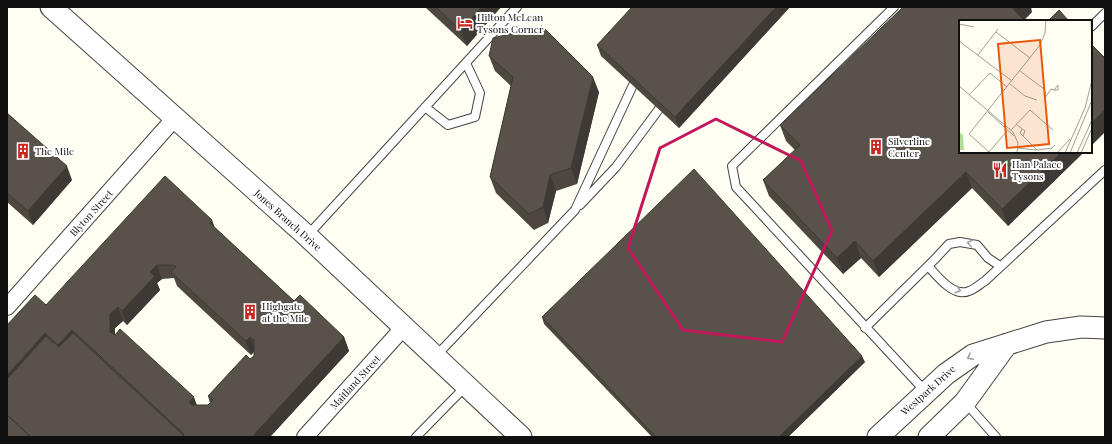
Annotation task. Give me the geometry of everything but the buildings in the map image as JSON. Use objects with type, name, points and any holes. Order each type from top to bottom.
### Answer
[{"type":"street","name":"Jones Branch Drive","points":[[51,7],[174,119],[307,236],[404,327],[434,358],[521,437]]},
{"type":"street","name":"Blyton Street","points":[[7,307],[174,119]]},
{"type":"street","name":"Maitland Street","points":[[305,437],[404,327]]},
{"type":"street","name":"Westpark Drive","points":[[878,437],[925,391],[965,360],[981,352],[1055,330],[1085,327],[1105,328]]},
{"type":"street","points":[[934,435],[965,402],[1007,344]]},
{"type":"lane","points":[[307,236],[516,7]]},
{"type":"lane","points":[[894,7],[732,166],[736,187],[925,391]]},
{"type":"lane","points":[[1092,26],[1105,13]]},
{"type":"lane","points":[[425,107],[448,125],[475,117],[480,93],[466,63]]},
{"type":"lane","points":[[575,210],[633,85]]},
{"type":"lane","points":[[434,358],[616,167],[670,93]]},
{"type":"lane","points":[[928,266],[941,281],[956,291],[968,292],[985,281],[1105,170]]},
{"type":"lane","points":[[865,328],[949,244],[960,242],[977,245],[988,258],[1000,266]]},
{"type":"lane","points":[[416,437],[466,386]]},
{"type":"lane","points":[[965,402],[996,437]]},
{"type":"highlighted area","points":[[716,119],[801,161],[832,231],[782,342],[683,330],[628,248],[660,148]]},
{"type":"place","name":"Hilton McLean Tysons Corner","points":[[465,23]]},
{"type":"place","name":"Silverline Center","points":[[876,147]]},
{"type":"place","name":"The Mile","points":[[23,151]]},
{"type":"place","name":"Han Palace Tysons","points":[[1000,170]]},
{"type":"place","name":"Highgate at the Mile","points":[[250,312]]}]
